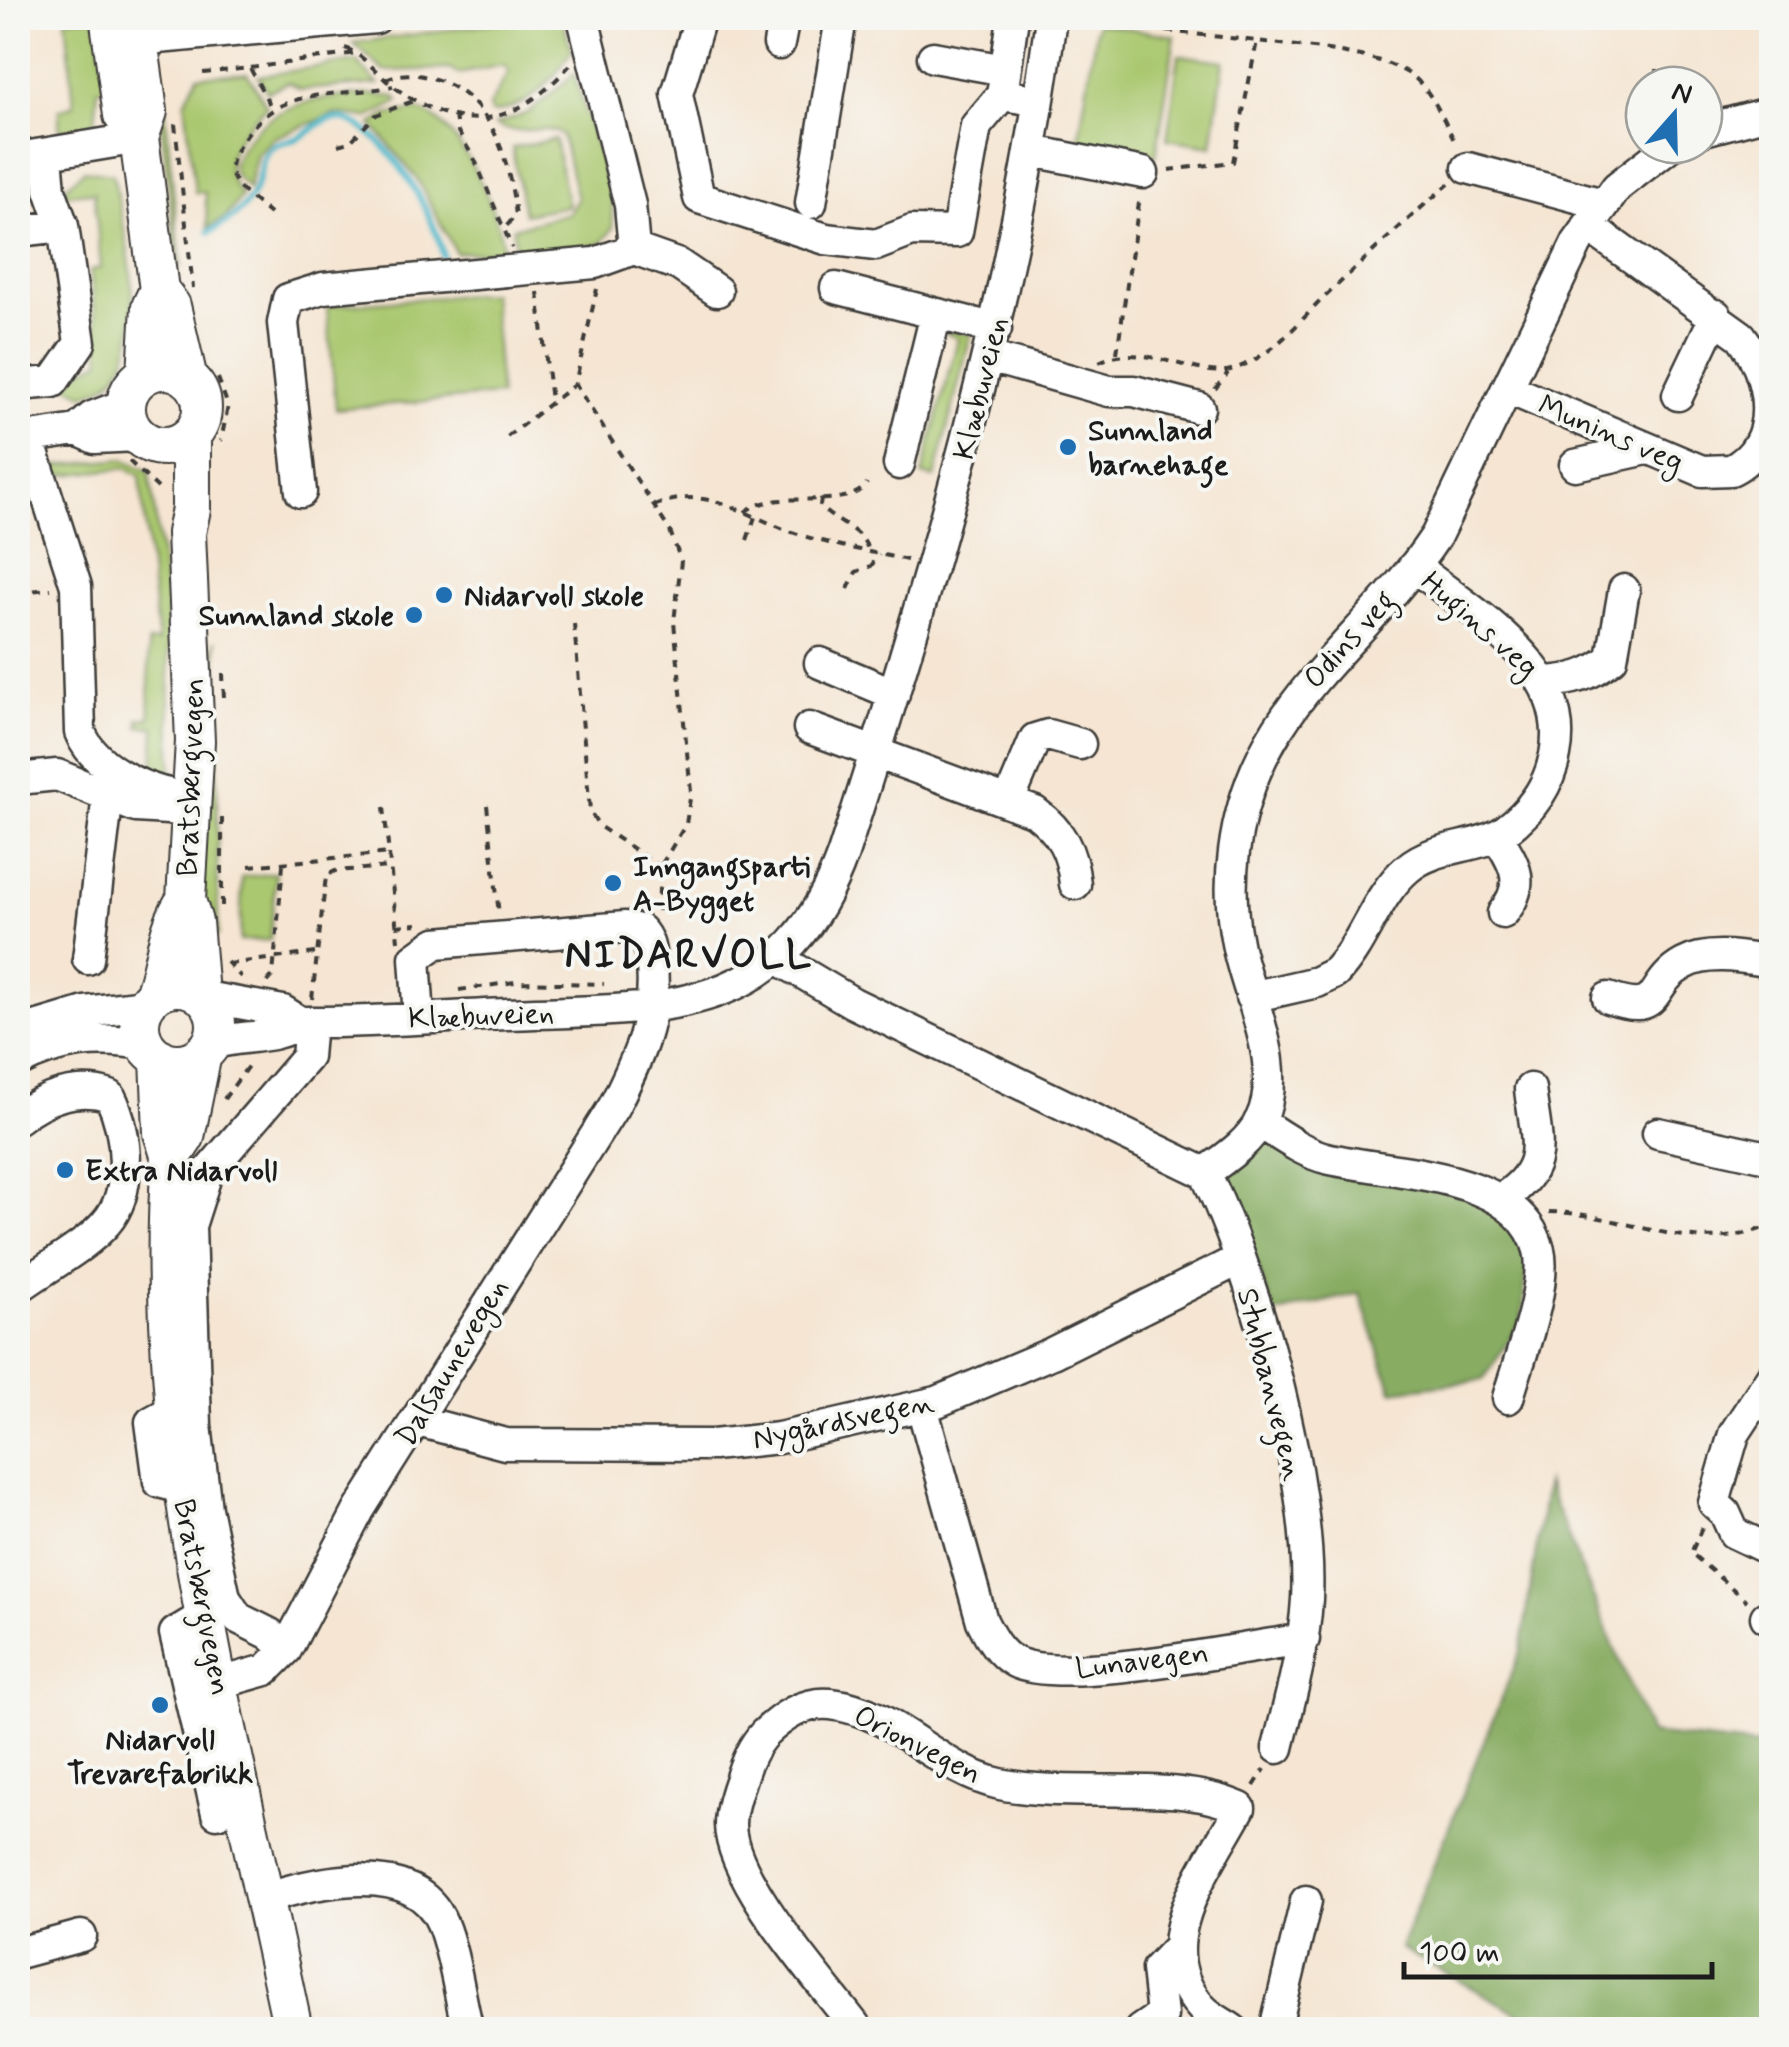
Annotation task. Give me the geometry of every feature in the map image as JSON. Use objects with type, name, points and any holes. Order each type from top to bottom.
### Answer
[{"type":"main road","points":[[124,29],[123,115],[139,138],[158,290],[151,307],[147,373],[129,392],[148,436]]},
{"type":"main road","points":[[158,290],[171,306],[188,379]]},
{"type":"main road","points":[[147,373],[177,372],[188,379]]},
{"type":"main road","name":"Bratsbergvegen","points":[[188,379],[202,408],[148,436],[191,509],[186,533],[194,670],[186,900],[193,922],[202,995]]},
{"type":"main road","name":"Bratsbergvegen","points":[[150,1000],[166,965],[172,919],[186,900]]},
{"type":"main road","points":[[179,986],[202,995],[216,1020],[206,1049],[178,1062],[153,1051],[140,1026],[150,1000],[179,986]]},
{"type":"main road","name":"Bratsbergvegen","points":[[171,1158],[185,1137],[206,1049]]},
{"type":"main road","name":"Bratsbergvegen","points":[[153,1051],[163,1134],[171,1158],[166,1266],[172,1410],[182,1488],[293,2030]]},
{"type":"street","points":[[583,18],[630,205],[634,249]]},
{"type":"street","points":[[700,18],[677,94],[699,198],[826,239],[876,244],[912,231],[957,232],[976,126],[1004,82],[1013,18]]},
{"type":"street","points":[[811,202],[841,18]]},
{"type":"street","name":"Klæbuveien","points":[[202,995],[307,1014],[419,1018],[654,1008],[722,990],[777,958],[804,932],[826,898],[876,752],[992,343],[1032,151],[1051,18]]},
{"type":"street","points":[[124,29],[356,19]]},
{"type":"street","points":[[933,57],[1004,82],[1040,100]]},
{"type":"street","points":[[1724,125],[1772,112]]},
{"type":"street","points":[[18,386],[53,382],[80,343],[63,226],[32,157],[139,138]]},
{"type":"street","points":[[1032,151],[1143,173]]},
{"type":"street","name":"Odins veg","points":[[1260,1122],[1268,1087],[1268,1065],[1236,940],[1232,888],[1236,839],[1252,776],[1294,701],[1414,566],[1460,494],[1596,215],[1630,173],[1642,165]]},
{"type":"street","name":"Munins veg","points":[[1468,168],[1596,215],[1741,336],[1762,374],[1768,400],[1765,439],[1740,466],[1712,474],[1509,388]]},
{"type":"street","points":[[18,231],[63,226]]},
{"type":"street","points":[[300,492],[283,323],[288,300],[323,288],[527,263],[594,263],[634,249],[679,265],[717,291]]},
{"type":"street","points":[[836,288],[936,314],[1063,378],[1200,408]]},
{"type":"street","points":[[899,464],[936,314]]},
{"type":"street","points":[[1678,395],[1716,314]]},
{"type":"street","points":[[53,382],[70,432]]},
{"type":"street","points":[[148,436],[92,417],[70,432],[22,438],[76,586],[80,732],[85,747],[105,764],[192,804]]},
{"type":"street","points":[[1575,464],[1647,449]]},
{"type":"street","name":"Hugins veg","points":[[1251,998],[1326,979],[1344,964],[1383,898],[1412,864],[1497,836],[1527,812],[1550,776],[1558,724],[1545,682],[1514,647],[1414,566]]},
{"type":"street","name":"Hugins veg","points":[[1545,682],[1585,676],[1612,658],[1624,590]]},
{"type":"street","points":[[820,663],[894,694]]},
{"type":"street","points":[[809,728],[1009,800],[1054,826],[1072,854],[1075,884]]},
{"type":"street","points":[[1009,800],[1036,738],[1048,734],[1080,744]]},
{"type":"street","points":[[18,778],[57,775],[136,807],[192,804]]},
{"type":"street","points":[[88,958],[108,795]]},
{"type":"street","points":[[1497,836],[1518,877],[1515,898],[1502,913]]},
{"type":"street","points":[[419,1018],[414,966],[426,946],[625,927],[640,930],[650,946],[654,1008]]},
{"type":"street","points":[[1608,998],[1637,1007],[1647,1004],[1680,966],[1698,959],[1740,957],[1772,962]]},
{"type":"street","points":[[777,958],[853,1002],[1206,1173],[1243,1144],[1260,1122],[1322,1158],[1467,1184],[1510,1209],[1538,1249],[1538,1278],[1508,1398]]},
{"type":"street","points":[[18,1032],[85,1012],[150,1000]]},
{"type":"street","name":"Dalsaunevegen","points":[[286,1650],[358,1510],[418,1421],[468,1332],[614,1106],[644,1046],[654,1008]]},
{"type":"street","points":[[220,1683],[266,1670],[286,1650],[270,1634],[238,1618],[224,1598],[206,1509],[196,1426],[190,1226],[207,1174],[306,1057],[307,1014]]},
{"type":"street","name":"Klæbuveien","points":[[206,1049],[232,1037],[284,1034],[307,1014]]},
{"type":"street","points":[[18,1062],[42,1050],[87,1040],[153,1051]]},
{"type":"street","points":[[18,1118],[40,1102],[74,1092],[92,1090],[110,1096],[119,1114],[124,1187],[106,1223],[18,1288]]},
{"type":"street","points":[[1510,1209],[1536,1170],[1538,1156],[1530,1090]]},
{"type":"street","points":[[1658,1134],[1772,1158]]},
{"type":"street","name":"Stubbanvegen","points":[[1206,1173],[1228,1220],[1284,1419],[1307,1557],[1304,1639],[1278,1748]]},
{"type":"street","name":"Nygårdsvegen","points":[[418,1421],[506,1444],[714,1445],[779,1438],[922,1407],[1052,1353],[1240,1259]]},
{"type":"street","points":[[1772,1376],[1734,1434],[1714,1502],[1725,1513],[1734,1533],[1772,1551]]},
{"type":"street","name":"Lunavegen","points":[[922,1407],[982,1621],[992,1643],[1015,1662],[1070,1670],[1304,1639]]},
{"type":"street","points":[[206,1615],[176,1633],[217,1813]]},
{"type":"street","name":"Orionvegen","points":[[858,2030],[758,1896],[730,1828],[746,1763],[756,1742],[781,1717],[825,1703],[857,1708],[887,1722],[936,1759],[969,1777],[1048,1791],[1213,1796],[1240,1808]]},
{"type":"street","points":[[1233,2030],[1201,2008],[1183,1977],[1177,1948],[1182,1916],[1240,1808]]},
{"type":"street","points":[[265,1898],[360,1879],[421,1895],[442,1921],[468,2030]]},
{"type":"street","points":[[1274,2030],[1306,1901]]},
{"type":"street","points":[[18,1953],[81,1936]]},
{"type":"street","points":[[1156,2025],[1157,1969],[1177,1948]]},
{"type":"path","points":[[1063,378],[1118,353],[1230,372],[1269,352],[1468,168],[1434,103],[1414,78],[1392,66],[1257,41],[1130,27],[1122,18]]},
{"type":"path","points":[[1118,353],[1143,173],[1233,162],[1257,41]]},
{"type":"path","points":[[328,49],[347,48],[356,53],[393,86],[416,100],[455,116],[486,118],[506,116],[534,102],[576,58],[591,51]]},
{"type":"path","points":[[203,73],[356,53]]},
{"type":"path","points":[[250,68],[272,109]]},
{"type":"path","points":[[386,80],[419,75],[449,84],[481,107],[504,150],[516,215],[504,229]]},
{"type":"path","points":[[270,214],[242,191],[230,172],[234,155],[250,130],[272,109],[322,92],[393,86]]},
{"type":"path","points":[[338,144],[358,135],[371,121],[416,100]]},
{"type":"path","points":[[455,116],[457,130],[504,229],[527,263],[551,401]]},
{"type":"path","points":[[506,437],[574,384],[602,273]]},
{"type":"path","points":[[574,384],[654,506],[678,548],[681,561],[674,622],[692,792],[686,824],[660,867],[659,918]]},
{"type":"path","points":[[148,436],[158,488]]},
{"type":"path","points":[[745,512],[768,500],[850,496],[867,483]]},
{"type":"path","points":[[654,506],[688,496],[724,501],[798,534],[917,563]]},
{"type":"path","points":[[820,498],[828,516],[863,537],[868,552]]},
{"type":"path","points":[[748,540],[755,517]]},
{"type":"path","points":[[848,589],[856,572],[877,561],[880,554]]},
{"type":"path","points":[[18,592],[76,586]]},
{"type":"path","points":[[574,624],[590,811],[598,826],[660,867]]},
{"type":"path","points":[[487,805],[500,916]]},
{"type":"path","points":[[384,807],[398,944]]},
{"type":"path","points":[[249,866],[389,853]]},
{"type":"path","points":[[262,990],[273,974],[283,865]]},
{"type":"path","points":[[307,1014],[326,876],[335,871],[390,868]]},
{"type":"path","points":[[228,964],[316,954]]},
{"type":"path","points":[[1510,1209],[1554,1212],[1696,1239],[1738,1236],[1772,1224]]},
{"type":"path","points":[[1714,1502],[1691,1553],[1769,1616]]},
{"type":"path","points":[[1240,1808],[1278,1748]]},
{"type":"green space","points":[[66,18],[96,18],[106,87],[98,89],[95,122],[83,130],[59,129],[59,110],[74,105]]},
{"type":"green space","points":[[529,18],[562,19],[572,50],[557,72],[528,99],[491,113],[489,107],[509,71],[503,65],[459,74],[450,69],[384,71],[353,43]]},
{"type":"green space","points":[[1097,23],[1175,36],[1156,156],[1078,143]]},
{"type":"green space","points":[[1179,55],[1224,61],[1212,146],[1167,139]]},
{"type":"green space","points":[[356,61],[378,84],[301,90],[288,82],[267,92],[258,76]]},
{"type":"green space","points":[[247,73],[267,106],[239,137],[229,159],[233,183],[242,195],[227,216],[208,228],[205,193],[195,192],[185,102],[198,76]]},
{"type":"green space","points":[[574,74],[612,200],[613,228],[601,244],[523,255],[515,245],[513,228],[569,213],[577,199],[562,135],[495,125],[530,112]]},
{"type":"green space","points":[[369,94],[396,97],[399,102],[368,118],[335,114],[275,137],[257,154],[248,189],[235,175],[233,164],[244,144],[272,117],[307,102]]},
{"type":"green space","points":[[158,97],[164,98],[181,266],[178,266]]},
{"type":"green space","points":[[416,110],[446,129],[474,168],[494,214],[503,251],[456,253],[418,180],[372,124],[387,115]]},
{"type":"green space","points":[[555,139],[568,206],[524,214],[512,148]]},
{"type":"green space","points":[[84,170],[113,174],[133,300],[124,361],[108,383],[83,394],[67,385],[71,375],[101,361],[90,270],[101,268],[94,192],[64,194],[63,189]]},
{"type":"green space","points":[[492,293],[500,395],[336,409],[327,306]]},
{"type":"green space","points":[[940,330],[971,334],[935,478],[922,475],[958,339]]},
{"type":"green space","points":[[123,459],[149,471],[167,600],[172,781],[138,770],[153,769],[155,727],[139,726],[139,719],[150,718],[148,642],[158,642],[140,476],[126,468],[48,477],[46,467]]},
{"type":"green space","points":[[216,640],[218,935],[205,935],[199,914],[208,675]]},
{"type":"green space","points":[[276,873],[270,940],[240,941],[242,877]]},
{"type":"green space","points":[[1268,1131],[1500,1207],[1527,1259],[1522,1320],[1483,1380],[1392,1391],[1360,1293],[1274,1314],[1223,1172]]},
{"type":"green space","points":[[1546,1483],[1650,1734],[1771,1747],[1771,2005],[1753,2029],[1547,2029],[1400,1948],[1521,1650]]},
{"type":"waterway","points":[[209,232],[234,217],[246,204],[256,187],[265,155],[273,146],[299,138],[332,119],[350,122],[386,149],[417,193],[443,256]]},
{"type":"place","name":"Sunnland barnehage","points":[[1068,447]]},
{"type":"place","name":"Nidarvoll skole","points":[[444,595]]},
{"type":"place","name":"Sunnland skole","points":[[414,615]]},
{"type":"place","name":"Inngangsparti A-Bygget","points":[[613,883]]},
{"type":"place","name":"Extra Nidarvoll","points":[[65,1170]]},
{"type":"place","name":"Nidarvoll Trevarefabrikk","points":[[160,1705]]},
{"type":"district","name":"NIDARVOLL","points":[[689,953]]}]
